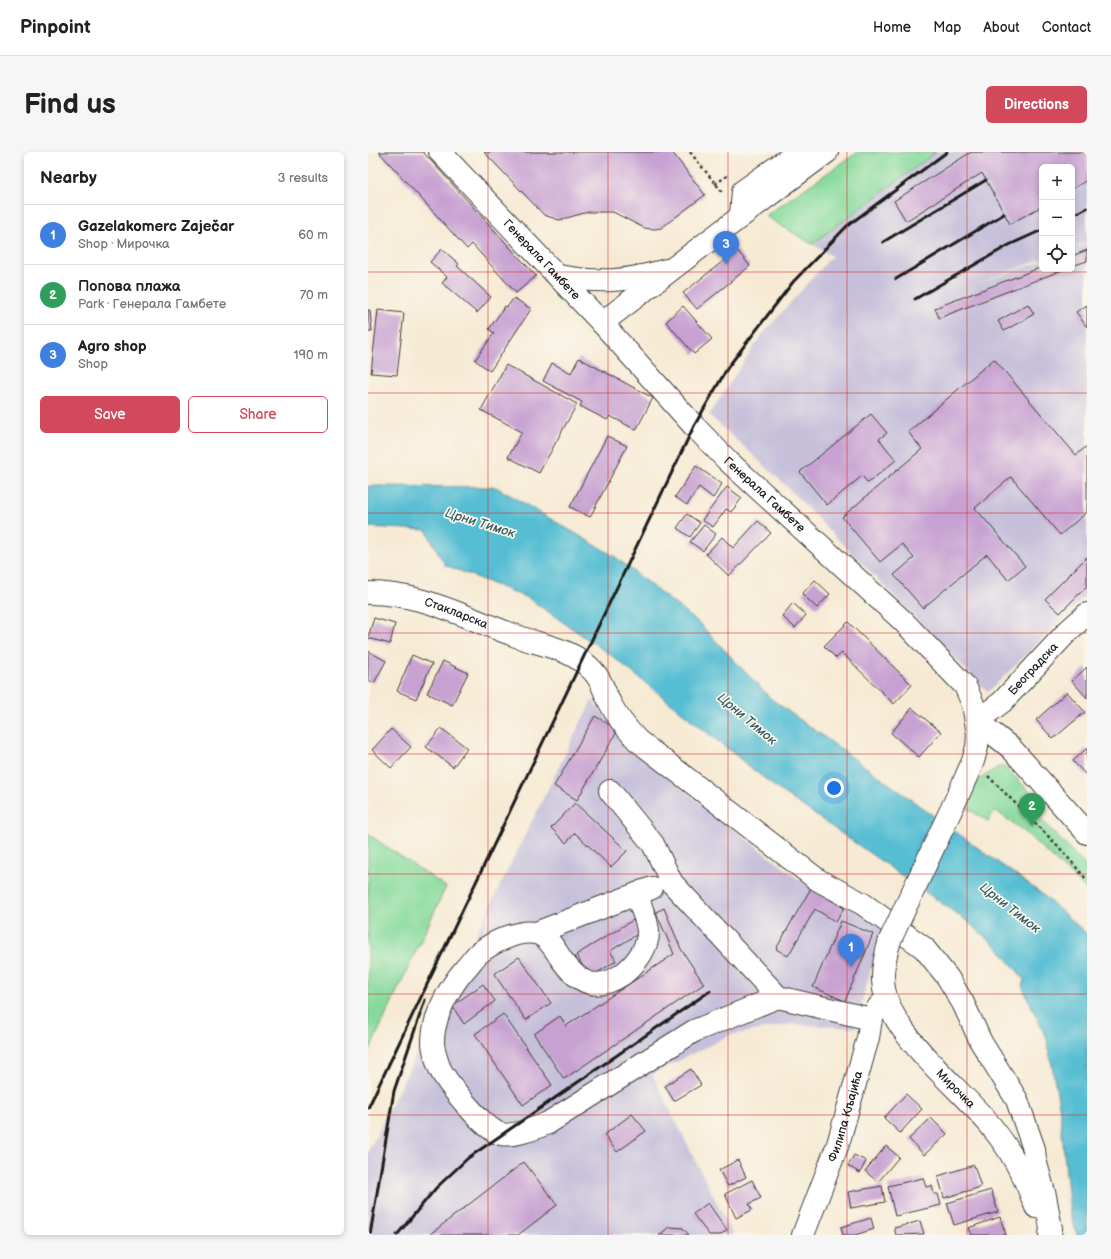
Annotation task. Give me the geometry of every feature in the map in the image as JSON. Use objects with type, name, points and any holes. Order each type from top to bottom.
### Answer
[{"type":"street","name":"Генерала Гамбете","points":[[440,152],[602,323],[694,426],[728,461],[925,644],[965,686],[977,721],[977,747],[973,761],[959,793]]},
{"type":"street","points":[[741,215],[743,192],[798,152]]},
{"type":"street","points":[[602,323],[677,267],[741,215],[827,152]]},
{"type":"street","points":[[558,276],[587,281],[610,281],[634,278],[677,267]]},
{"type":"street","name":"Стакларска","points":[[368,593],[416,599],[444,607],[510,634],[542,645],[562,649],[579,658],[594,671],[621,723],[637,740],[818,880],[863,904],[924,948],[948,978],[963,1003],[982,1042],[1017,1100],[1034,1149],[1035,1160],[1045,1196],[1051,1228],[1050,1235]]},
{"type":"street","name":"Београдска","points":[[977,721],[1002,702],[1068,631],[1087,614]]},
{"type":"street","points":[[977,721],[1011,748],[1087,833]]},
{"type":"street","points":[[610,791],[653,844],[672,883],[778,997],[871,1019]]},
{"type":"street","name":"Мирочка","points":[[959,793],[890,940],[884,962],[883,982],[887,999],[893,1014],[915,1045],[984,1118],[998,1136],[1020,1170],[1032,1195],[1045,1235]]},
{"type":"street","points":[[672,883],[643,891],[536,933],[513,934],[478,953],[452,984],[436,1022],[433,1043],[440,1068],[460,1098],[491,1129],[502,1134],[530,1131],[548,1124],[694,1031],[778,997]]},
{"type":"street","points":[[536,933],[552,944],[562,960],[577,976],[591,985],[605,983],[623,974],[640,957],[648,936],[647,924],[640,907],[639,897],[643,891]]},
{"type":"street","name":"Филипа Кљајића","points":[[803,1235],[838,1144],[868,1038],[871,1019],[879,1006],[887,999]]},
{"type":"path","points":[[690,152],[741,215]]},
{"type":"path","points":[[973,761],[1058,846],[1087,880]]},
{"type":"shaded area","points":[[936,152],[1087,152],[1087,242],[1075,247],[1075,164],[1039,164],[1039,260],[972,286],[1039,262],[1039,272],[1075,272],[1075,248],[1087,244],[1087,594],[988,692],[778,478],[709,415],[761,336],[832,256],[812,244]]},
{"type":"shaded area","points":[[592,700],[635,752],[798,879],[857,910],[882,929],[855,1028],[793,1024],[730,1035],[652,1074],[733,1235],[368,1235],[368,1152]]},
{"type":"green space","points":[[858,152],[936,152],[812,244],[765,216]]},
{"type":"green space","points":[[998,767],[1004,767],[1030,792],[1023,801],[1087,867],[1087,890],[1025,832],[995,810],[988,821],[964,806],[978,780]]},
{"type":"green space","points":[[368,834],[446,887],[368,1053]]},
{"type":"water","name":"Црни Тимок","points":[[368,486],[496,487],[614,556],[699,623],[770,698],[1042,894],[1087,934],[1087,1235],[1077,1235],[1070,1212],[1059,1104],[1047,1039],[1022,986],[1024,979],[998,948],[967,921],[775,787],[612,656],[528,598],[445,565],[426,530],[368,527]]},
{"type":"building","points":[[379,152],[423,152],[536,276],[516,293],[472,244],[467,249]]},
{"type":"building","points":[[484,152],[672,152],[705,195],[661,228],[644,228],[613,212],[588,212],[559,220],[544,215]]},
{"type":"building","points":[[971,152],[1087,152],[1087,180],[1075,187],[1075,164],[1039,164],[1039,208],[1010,224],[982,173],[906,221],[894,201]]},
{"type":"building","points":[[442,249],[459,264],[457,266],[491,297],[477,313],[442,283],[447,277],[430,262]]},
{"type":"building","points":[[737,250],[750,266],[697,309],[683,293]]},
{"type":"building","points":[[1087,250],[1087,261],[1075,265],[1075,255]]},
{"type":"building","points":[[1039,268],[1039,272],[1057,272],[939,318],[935,308]]},
{"type":"building","points":[[514,298],[531,309],[490,371],[475,360],[494,333],[489,329],[505,306],[507,307]]},
{"type":"building","points":[[1028,304],[1034,314],[1004,331],[998,321]]},
{"type":"building","points":[[1087,305],[1087,327],[1076,312]]},
{"type":"building","points":[[683,306],[712,339],[694,354],[666,322]]},
{"type":"building","points":[[368,310],[370,310],[372,331],[368,331]]},
{"type":"building","points":[[378,310],[404,313],[397,375],[371,373]]},
{"type":"building","points":[[579,358],[653,398],[636,430],[610,416],[607,420],[580,406],[582,402],[543,381],[552,363],[571,373]]},
{"type":"building","points":[[994,359],[1076,455],[1087,446],[1087,512],[1060,535],[1011,477],[975,508],[1025,566],[1008,580],[987,554],[923,608],[894,575],[914,558],[902,544],[880,562],[842,517],[922,449],[908,432]]},
{"type":"building","points":[[506,365],[577,404],[539,473],[508,457],[522,432],[481,410]]},
{"type":"building","points":[[871,414],[887,433],[879,439],[896,460],[868,483],[862,476],[827,505],[800,472]]},
{"type":"building","points":[[607,436],[627,446],[590,517],[570,507]]},
{"type":"building","points":[[696,466],[722,484],[713,498],[699,487],[687,505],[675,497]]},
{"type":"building","points":[[727,487],[742,498],[731,512],[726,509],[713,527],[702,520]]},
{"type":"building","points":[[687,514],[700,523],[690,537],[677,528]]},
{"type":"building","points":[[758,521],[771,533],[729,576],[706,554],[722,537],[733,548]]},
{"type":"building","points":[[704,525],[716,534],[703,551],[690,542]]},
{"type":"building","points":[[1087,557],[1087,586],[1060,613],[1045,599]]},
{"type":"building","points":[[815,580],[830,594],[817,608],[802,594]]},
{"type":"building","points":[[793,603],[806,615],[795,628],[782,616]]},
{"type":"building","points":[[374,618],[395,624],[390,644],[368,638]]},
{"type":"building","points":[[848,622],[912,685],[894,704],[842,653],[836,658],[824,646]]},
{"type":"building","points":[[368,651],[386,661],[374,683],[368,680]]},
{"type":"building","points":[[412,655],[432,664],[416,699],[397,691]]},
{"type":"building","points":[[443,661],[468,673],[452,705],[427,693]]},
{"type":"building","points":[[1087,667],[1087,698],[1072,681]]},
{"type":"building","points":[[1067,692],[1085,712],[1053,739],[1036,720]]},
{"type":"building","points":[[912,708],[941,732],[919,757],[891,733]]},
{"type":"building","points":[[595,716],[618,730],[577,800],[554,786]]},
{"type":"building","points":[[441,728],[467,748],[453,767],[426,747]]},
{"type":"building","points":[[391,729],[411,747],[391,768],[372,750]]},
{"type":"building","points":[[1087,748],[1087,776],[1073,761]]},
{"type":"building","points":[[575,803],[627,851],[611,867],[575,833],[566,843],[551,828]]},
{"type":"building","points":[[811,888],[844,908],[836,922],[815,909],[788,956],[776,949]]},
{"type":"building","points":[[664,908],[681,949],[704,984],[564,1079],[534,1034],[560,1016],[566,1026],[674,954],[656,912]]},
{"type":"building","points":[[633,920],[641,932],[610,951],[616,961],[590,977],[576,955]]},
{"type":"building","points":[[841,921],[873,934],[845,1001],[813,987]]},
{"type":"building","points":[[519,957],[551,1003],[526,1020],[494,974]]},
{"type":"building","points":[[483,984],[495,1001],[464,1024],[452,1006]]},
{"type":"building","points":[[503,1014],[552,1085],[523,1105],[475,1034]]},
{"type":"building","points":[[691,1069],[701,1085],[674,1101],[665,1086]]},
{"type":"building","points":[[906,1094],[922,1109],[900,1133],[884,1118]]},
{"type":"building","points":[[632,1114],[646,1131],[617,1152],[604,1135]]},
{"type":"building","points":[[931,1118],[947,1134],[924,1155],[909,1139]]},
{"type":"building","points":[[886,1146],[899,1157],[878,1182],[865,1171]]},
{"type":"building","points":[[854,1155],[866,1161],[860,1173],[848,1166]]},
{"type":"building","points":[[738,1160],[746,1177],[728,1186],[719,1170]]},
{"type":"building","points":[[524,1162],[557,1205],[518,1235],[429,1235]]},
{"type":"building","points":[[974,1165],[981,1187],[944,1198],[938,1176]]},
{"type":"building","points":[[923,1178],[926,1187],[932,1186],[934,1194],[938,1194],[941,1205],[895,1216],[888,1186]]},
{"type":"building","points":[[752,1180],[761,1198],[749,1204],[752,1210],[736,1218],[725,1194]]},
{"type":"building","points":[[882,1186],[885,1202],[851,1208],[848,1192]]},
{"type":"building","points":[[991,1190],[998,1212],[954,1225],[947,1203]]},
{"type":"building","points":[[708,1203],[727,1230],[720,1235],[709,1235],[693,1214]]},
{"type":"building","points":[[1000,1217],[1006,1235],[971,1235],[968,1228]]},
{"type":"building","points":[[871,1218],[874,1229],[855,1235],[843,1235],[841,1227]]},
{"type":"building","points":[[920,1221],[924,1234],[896,1235],[894,1228]]},
{"type":"building","points":[[669,1227],[683,1228],[689,1235],[659,1235]]},
{"type":"railway","points":[[368,1108],[694,426],[728,367],[793,282],[847,226],[947,152]]},
{"type":"railway","points":[[883,242],[986,180]]},
{"type":"railway","points":[[1075,214],[1087,208]]},
{"type":"railway","points":[[896,279],[1004,214]]},
{"type":"railway","points":[[915,299],[1009,245],[1039,231]]},
{"type":"railway","points":[[397,1235],[436,1188],[468,1158],[710,991]]},
{"type":"railway","points":[[370,1235],[394,1091],[425,1000]]},
{"type":"place","name":"Agro shop","points":[[726,264]]},
{"type":"place","name":"Попова плажа","points":[[1032,826]]},
{"type":"place","name":"Gazelakomerc Zaječar","points":[[851,967]]}]
